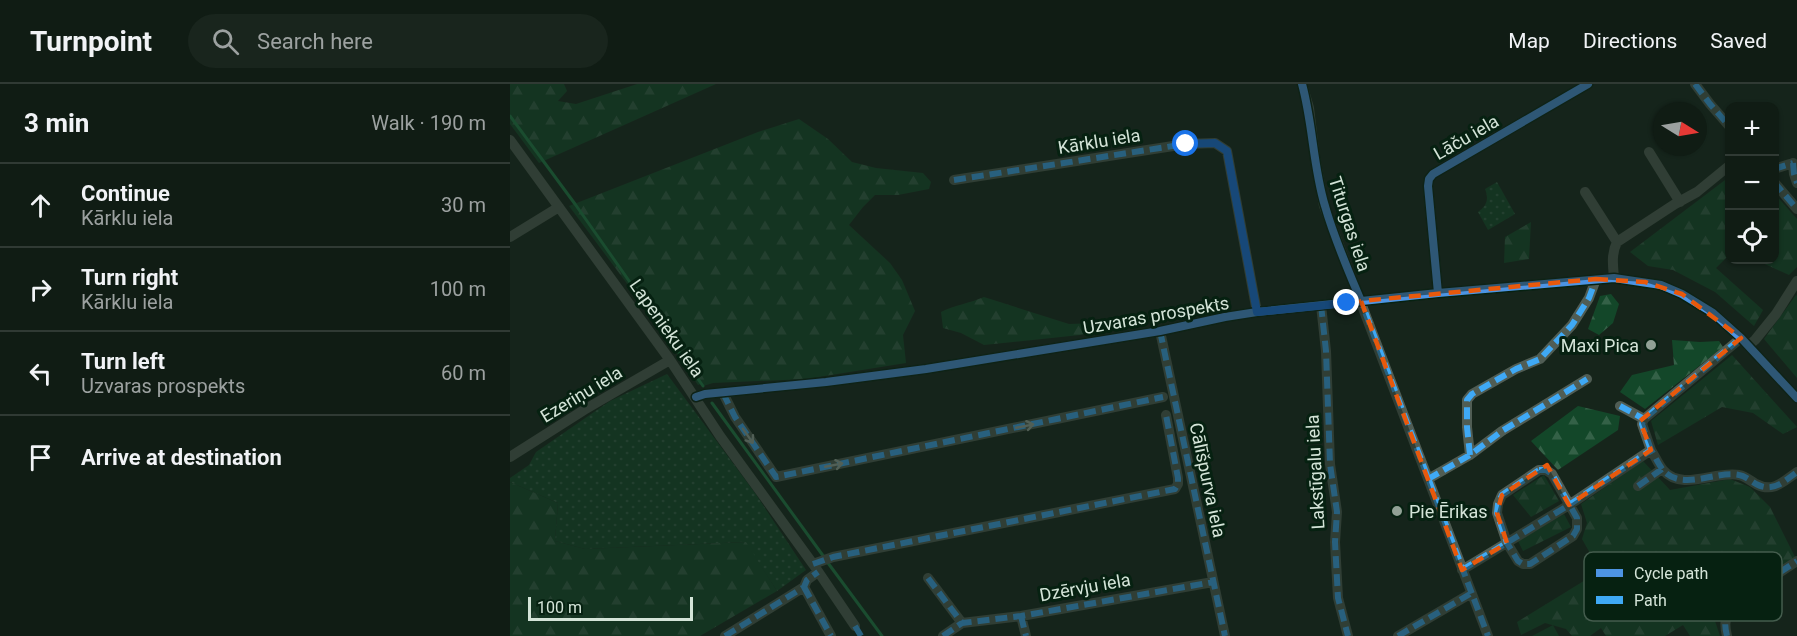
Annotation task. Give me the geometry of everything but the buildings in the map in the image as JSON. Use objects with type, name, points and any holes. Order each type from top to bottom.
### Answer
[{"type":"street","name":"Titurgas iela","points":[[1302,84],[1309,108],[1324,206],[1470,594],[1488,636]]},
{"type":"street","name":"Lāču iela","points":[[1438,293],[1429,178],[1588,84]]},
{"type":"street","points":[[1695,84],[1725,121]]},
{"type":"street","name":"Lapenieku iela","points":[[510,140],[670,360],[720,436],[855,626]]},
{"type":"street","name":"Kārklu iela","points":[[954,180],[1186,144],[1215,143],[1227,151],[1257,312]]},
{"type":"street","points":[[1649,152],[1680,202]]},
{"type":"street","points":[[1779,167],[1795,159],[1794,174],[1797,183]]},
{"type":"street","points":[[1614,278],[1613,249],[1617,242],[1697,192],[1725,169]]},
{"type":"street","points":[[1779,188],[1797,209]]},
{"type":"street","points":[[1585,192],[1617,242]]},
{"type":"street","points":[[510,237],[559,207]]},
{"type":"street","name":"Uzvaras prospekts","points":[[696,397],[705,394],[905,372],[1160,332],[1257,312],[1614,278],[1661,285],[1682,294],[1713,313],[1745,342],[1797,398]]},
{"type":"street","points":[[1470,455],[1467,400],[1472,394],[1516,369],[1540,359],[1572,325],[1589,298],[1596,279]]},
{"type":"street","points":[[1797,280],[1776,314],[1755,340],[1745,342],[1644,419],[1642,424],[1651,450],[1662,469],[1676,478],[1688,480],[1710,476],[1740,475],[1764,488],[1776,486],[1797,472]]},
{"type":"street","name":"Lakstīgalu iela","points":[[1321,305],[1326,351],[1330,464],[1337,512],[1335,542],[1338,598],[1348,636]]},
{"type":"street","name":"Cālīšpurva iela","points":[[1160,332],[1225,636]]},
{"type":"street","name":"Ezeriņu iela","points":[[510,457],[584,410],[670,360]]},
{"type":"street","points":[[1428,479],[1470,455],[1502,431],[1587,379]]},
{"type":"street","points":[[723,393],[735,417],[776,477],[1163,397]]},
{"type":"street","points":[[1620,406],[1644,419]]},
{"type":"street","points":[[725,636],[804,587],[815,568],[833,557],[1174,489],[1178,484],[1178,478],[1166,415]]},
{"type":"street","points":[[1462,570],[1569,505],[1651,450]]},
{"type":"street","points":[[1638,486],[1662,469]]},
{"type":"street","points":[[1539,470],[1546,470],[1552,474],[1569,505],[1577,518],[1577,529],[1573,536],[1530,564],[1518,561],[1507,543],[1497,513],[1502,495],[1539,470]]},
{"type":"street","points":[[1782,571],[1797,561]]},
{"type":"street","points":[[928,578],[962,623]]},
{"type":"street","name":"Dzērvju iela","points":[[943,636],[962,623],[1022,616],[1213,582]]},
{"type":"street","points":[[804,587],[831,636]]},
{"type":"street","points":[[1398,636],[1470,594]]},
{"type":"street","points":[[1022,616],[1026,636]]},
{"type":"street","points":[[1726,621],[1727,636]]},
{"type":"highlighted area","points":[[1596,279],[1645,282],[1682,294],[1741,338],[1640,421],[1651,450],[1569,505],[1547,465],[1502,495],[1497,513],[1507,543],[1462,570],[1361,301]]},
{"type":"green space","points":[[510,84],[564,84],[567,91],[558,101],[576,104],[637,84],[716,84],[539,163],[510,124]]},
{"type":"green space","points":[[799,119],[828,139],[852,162],[876,168],[923,173],[931,182],[929,189],[898,195],[875,195],[849,225],[890,263],[902,280],[915,311],[903,335],[906,363],[806,379],[698,385],[646,309],[569,206],[758,132]]},
{"type":"green space","points":[[1725,180],[1725,259],[1716,268],[1763,310],[1754,326],[1715,292],[1673,270],[1648,266],[1630,252]]},
{"type":"green space","points":[[1497,182],[1515,214],[1488,230],[1478,212],[1486,202],[1485,189]]},
{"type":"green space","points":[[1779,199],[1797,219],[1797,267],[1789,275],[1765,264],[1779,264]]},
{"type":"green space","points":[[1531,222],[1529,259],[1504,263],[1505,237]]},
{"type":"green space","points":[[1611,294],[1619,304],[1613,323],[1599,335],[1588,329],[1600,296]]},
{"type":"green space","points":[[1797,296],[1797,378],[1764,339]]},
{"type":"green space","points":[[984,297],[1069,324],[1096,323],[1101,330],[1080,335],[984,345],[961,333],[943,328],[941,312]]},
{"type":"green space","points":[[1672,340],[1719,341],[1723,347],[1645,409],[1620,392],[1632,375],[1674,365]]},
{"type":"green space","points":[[1732,355],[1797,427],[1783,434],[1753,413],[1722,407],[1658,445],[1651,421]]},
{"type":"green space","points":[[667,374],[755,493],[806,570],[777,591],[745,542],[585,549],[555,541],[558,503],[510,482],[510,478],[529,465],[536,452],[610,401]]},
{"type":"green space","points":[[1578,406],[1620,416],[1618,430],[1558,470],[1531,441]]},
{"type":"green space","points":[[1643,461],[1670,490],[1730,479],[1750,487],[1770,507],[1795,557],[1782,566],[1782,552],[1589,552],[1582,539],[1587,523],[1581,504]]},
{"type":"green space","points":[[1544,475],[1559,501],[1531,517],[1513,495]]},
{"type":"green space","points":[[510,482],[558,503],[555,541],[585,549],[746,542],[777,591],[700,636],[510,636]]},
{"type":"green space","points":[[1564,514],[1571,527],[1523,551],[1518,541]]},
{"type":"green space","points":[[1584,581],[1584,621],[1715,621],[1720,636],[1690,636],[1683,625],[1665,636],[1606,636],[1601,628],[1590,636],[1572,636],[1566,629],[1545,623],[1521,635],[1517,622]]},
{"type":"green space","points":[[1553,625],[1559,636],[1532,636]]},
{"type":"waterway","points":[[510,116],[703,386]]},
{"type":"waterway","points":[[712,403],[824,557]]},
{"type":"waterway","points":[[828,563],[882,636]]},
{"type":"marked path","points":[[1695,84],[1725,121]]},
{"type":"marked path","points":[[954,180],[1186,144],[1215,143],[1227,151],[1257,312]]},
{"type":"marked path","points":[[1793,163],[1797,183]]},
{"type":"marked path","points":[[1779,167],[1793,163]]},
{"type":"marked path","points":[[1779,188],[1797,209]]},
{"type":"marked path","points":[[1470,455],[1467,400],[1472,394],[1516,369],[1540,359],[1572,325],[1589,298],[1596,279]]},
{"type":"marked path","points":[[1359,296],[1488,636]]},
{"type":"marked path","points":[[1321,305],[1326,351],[1330,464],[1337,512],[1335,542],[1338,598],[1348,636]]},
{"type":"marked path","points":[[1160,331],[1225,636]]},
{"type":"marked path","points":[[1651,450],[1642,424],[1644,419],[1741,338]]},
{"type":"marked path","points":[[1428,479],[1470,455],[1502,431],[1587,379]]},
{"type":"marked path","points":[[723,393],[735,417],[776,477],[1163,397]]},
{"type":"marked path","points":[[1620,406],[1644,419]]},
{"type":"marked path","points":[[813,564],[833,557],[1175,489],[1178,478],[1166,415]]},
{"type":"marked path","points":[[1462,570],[1569,505],[1651,450],[1663,470],[1680,479],[1689,480],[1730,474],[1746,477],[1762,486],[1773,487],[1797,472]]},
{"type":"marked path","points":[[1638,486],[1662,469]]},
{"type":"marked path","points":[[1539,470],[1546,470],[1552,474],[1577,518],[1577,529],[1573,536],[1530,564],[1523,564],[1518,561],[1507,543],[1497,513],[1498,504],[1502,495],[1539,470]]},
{"type":"marked path","points":[[1782,571],[1797,561]]},
{"type":"marked path","points":[[725,636],[804,587],[807,580],[818,572]]},
{"type":"marked path","points":[[928,578],[962,623],[1021,616],[1213,582]]},
{"type":"marked path","points":[[804,587],[831,636]]},
{"type":"marked path","points":[[1398,636],[1470,594]]},
{"type":"marked path","points":[[1021,616],[1026,636]]},
{"type":"marked path","points":[[1726,621],[1727,636]]},
{"type":"marked path","points":[[943,636],[962,623]]},
{"type":"marked path","points":[[855,626],[861,636]]},
{"type":"cycle path","points":[[1302,84],[1325,206],[1361,301]]},
{"type":"cycle path","points":[[1438,293],[1429,179],[1433,174],[1588,84]]},
{"type":"cycle path","points":[[696,397],[705,394],[926,369],[1160,331],[1257,312],[1614,278],[1661,285],[1682,294],[1713,313],[1741,338],[1797,398]]},
{"type":"place","name":"Maxi Pica","points":[[1651,345]]},
{"type":"place","name":"Pie Ērikas","points":[[1397,511]]},
{"type":"route","points":[[1186,144],[1215,143],[1227,151],[1257,312],[1347,303]]}]
